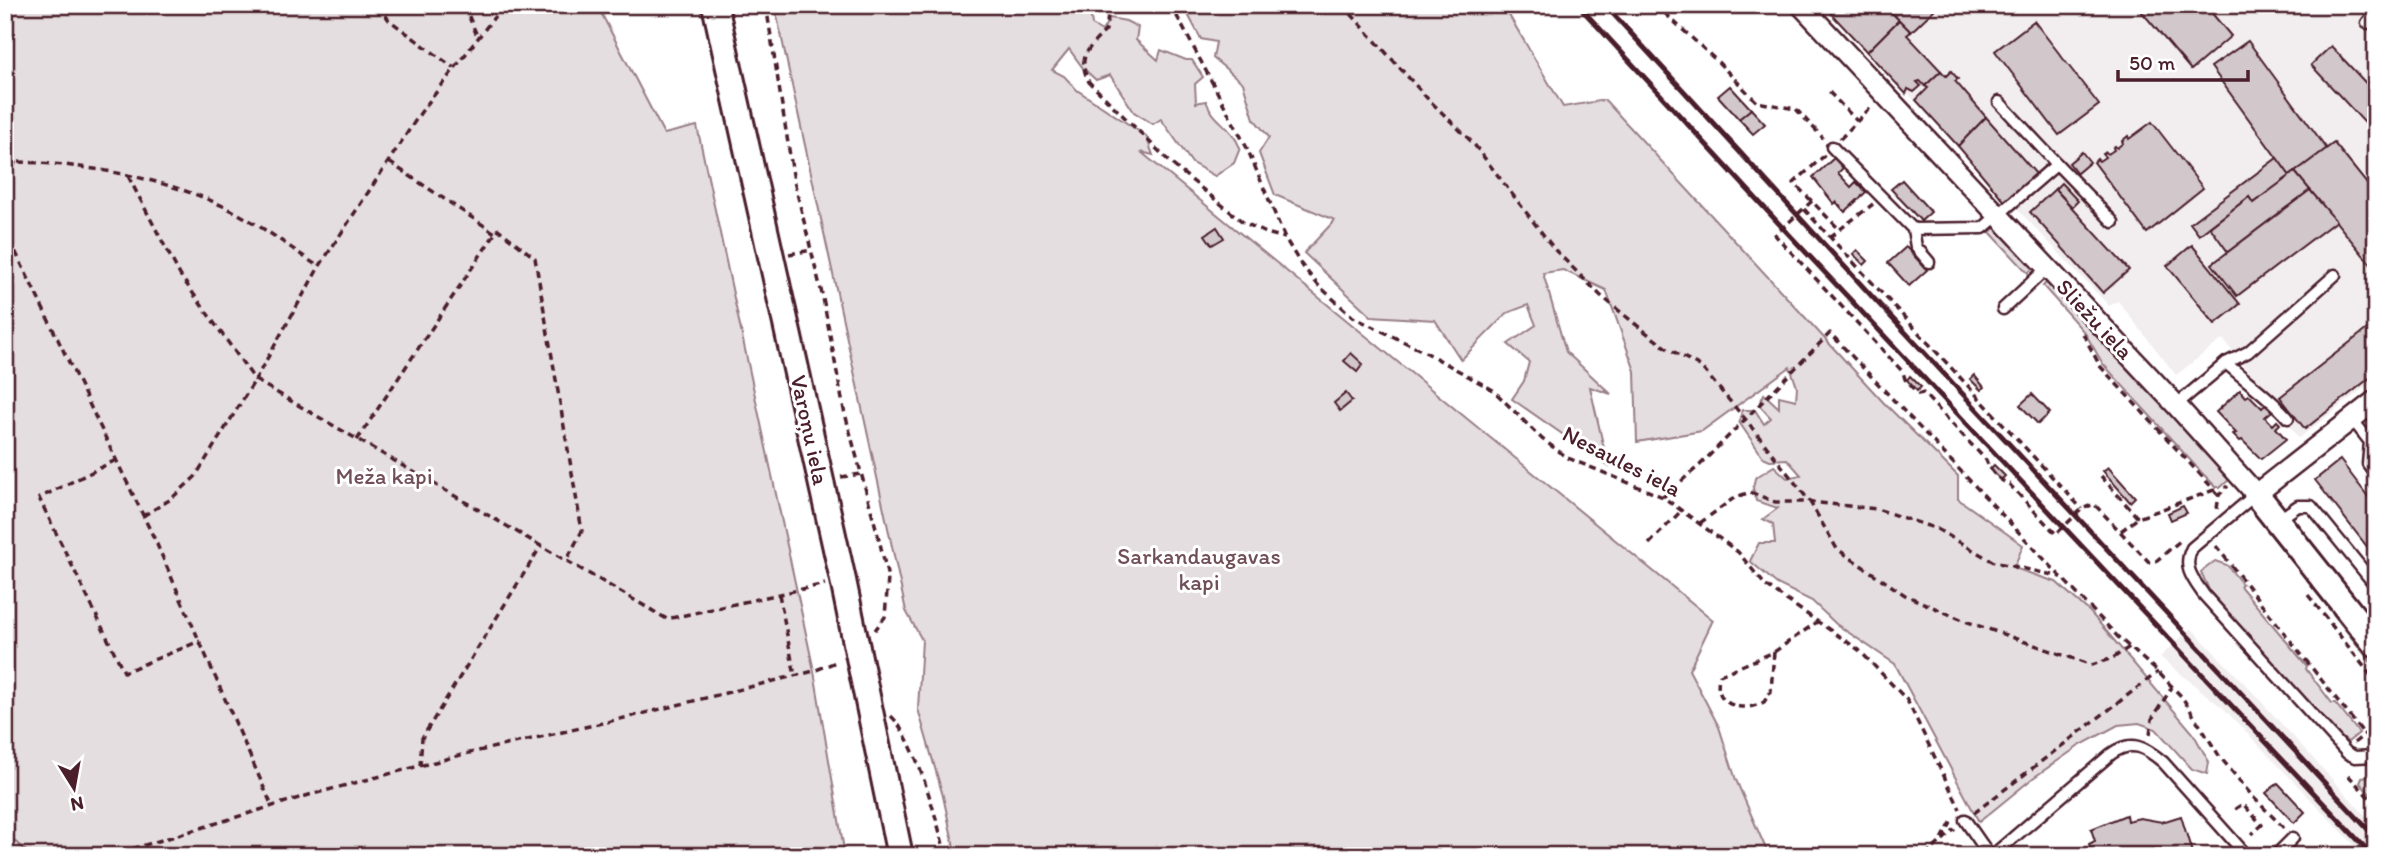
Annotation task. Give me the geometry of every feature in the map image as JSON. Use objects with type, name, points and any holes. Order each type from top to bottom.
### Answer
[{"type":"street","name":"Varoņu iela","points":[[715,5],[843,580],[900,856]]},
{"type":"street","name":"Sliežu iela","points":[[1801,5],[2176,405],[2278,520],[2374,640]]},
{"type":"street","points":[[2248,485],[2352,419],[2376,400]]},
{"type":"lane","points":[[2367,23],[2376,12]]},
{"type":"lane","points":[[1999,102],[2113,222]]},
{"type":"lane","points":[[1832,147],[1913,229],[1916,247],[1929,262]]},
{"type":"lane","points":[[1913,229],[1983,228],[2057,164]]},
{"type":"lane","points":[[2003,309],[2047,268]]},
{"type":"lane","points":[[2176,405],[2226,363],[2248,352],[2335,275]]},
{"type":"lane","points":[[2226,363],[2251,386],[2272,399],[2288,418]]},
{"type":"lane","points":[[2352,419],[2373,444],[2368,464],[2376,474]]},
{"type":"lane","points":[[2248,485],[2192,548],[2187,558],[2189,571],[2204,595],[2347,753],[2355,757],[2376,756]]},
{"type":"lane","points":[[2278,520],[2298,506],[2311,506],[2376,586]]},
{"type":"lane","points":[[1965,820],[1991,856],[2111,754],[2124,746],[2136,744],[2163,762],[2247,856]]},
{"type":"lane","points":[[2275,856],[2293,838]]},
{"type":"path","points":[[378,5],[389,20],[455,68]]},
{"type":"path","points":[[464,5],[478,38]]},
{"type":"path","points":[[109,856],[272,806],[420,766],[814,671],[858,653],[884,617],[888,578],[844,410],[823,298],[794,181],[766,5]]},
{"type":"path","points":[[1105,5],[1108,15],[1106,30],[1083,58],[1084,71],[1089,82],[1174,166],[1243,222],[1285,238]]},
{"type":"path","name":"Nesaules iela","points":[[1171,5],[1247,148],[1285,238],[1318,285],[1353,317],[1427,353],[1493,390],[1542,439],[1568,457],[1663,497],[1738,552],[1766,586],[1859,650],[1907,700],[1965,820]]},
{"type":"path","points":[[1343,5],[1427,98],[1472,143],[1555,250],[1600,295],[1634,323],[1665,347],[1700,366],[1810,502],[1837,549],[1905,595],[1965,621],[2092,665],[2113,658],[2131,646]]},
{"type":"path","points":[[1656,5],[1757,102],[1796,109],[1832,147]]},
{"type":"path","points":[[143,516],[171,499],[195,477],[255,380],[319,267],[421,111],[495,16]]},
{"type":"path","points":[[1829,92],[1857,121]]},
{"type":"path","points":[[6,160],[52,163],[155,181],[224,206],[319,267]]},
{"type":"path","points":[[388,162],[495,233]]},
{"type":"path","points":[[128,176],[180,275],[255,380],[667,619],[843,580]]},
{"type":"path","points":[[1830,237],[1881,199]]},
{"type":"path","points":[[1812,201],[1775,235],[1903,372],[1905,379],[1918,394],[1923,393],[1986,460],[1989,468],[2001,481],[2009,484],[2056,534],[2082,509],[2094,504],[2148,562],[2156,561],[2188,534]]},
{"type":"path","points":[[1804,209],[2082,509]]},
{"type":"path","points":[[357,440],[498,229],[536,258],[582,531],[566,561]]},
{"type":"path","points":[[5,230],[143,516],[272,806]]},
{"type":"path","points":[[2075,326],[2100,366],[2218,495],[2219,508],[2208,516]]},
{"type":"path","points":[[1663,497],[1746,420],[1830,333],[2118,637],[2131,646],[2182,697],[2220,757],[2253,797],[2293,838]]},
{"type":"path","points":[[116,460],[39,498],[124,672],[200,641]]},
{"type":"path","points":[[2101,476],[2138,518]]},
{"type":"path","points":[[2218,495],[2248,485]]},
{"type":"path","points":[[2121,531],[2138,518],[2214,490]]},
{"type":"path","points":[[1700,523],[1734,498],[1750,492],[1775,502],[1810,502],[1877,509],[1937,529],[1994,562],[2062,577]]},
{"type":"path","points":[[1649,544],[1682,510]]},
{"type":"path","points":[[2189,571],[2222,541]]},
{"type":"path","points":[[420,766],[422,738],[541,546]]},
{"type":"path","points":[[2216,546],[2364,734]]},
{"type":"path","points":[[779,594],[795,676]]},
{"type":"path","points":[[1774,652],[1771,691],[1764,702],[1748,707],[1730,704],[1720,696],[1717,685],[1720,675],[1774,652],[1817,622]]},
{"type":"path","points":[[1925,856],[1965,820],[2158,672]]},
{"type":"path","points":[[2150,734],[2151,719],[2172,687]]},
{"type":"path","points":[[870,708],[887,713],[901,725],[933,807],[946,856]]},
{"type":"path","points":[[2348,775],[2376,804]]},
{"type":"path","points":[[2235,809],[2243,804],[2262,825],[2252,834]]},
{"type":"path","points":[[1939,844],[1953,820]]},
{"type":"shaded area","points":[[1824,5],[2348,5],[2376,26],[2376,379],[2299,438],[2223,339],[2176,375],[2118,301],[2109,306]]},
{"type":"shaded area","points":[[2191,628],[2376,827],[2376,856],[2365,856],[2224,709],[2160,657]]},
{"type":"green space","name":"Meža kapi","points":[[5,5],[597,5],[664,134],[697,126],[814,671],[845,856],[32,856],[5,833]]},
{"type":"green space","name":"Sarkandaugavas kapi","points":[[1094,5],[1090,10],[1092,25],[1102,31],[1110,18],[1126,21],[1138,27],[1136,40],[1158,60],[1161,50],[1192,60],[1203,77],[1195,84],[1196,103],[1206,101],[1240,148],[1234,163],[1215,176],[1192,163],[1161,119],[1153,124],[1134,112],[1110,75],[1096,80],[1069,49],[1052,70],[1146,136],[1153,155],[1141,152],[1713,620],[1689,670],[1719,727],[1736,780],[1769,856],[956,856],[943,796],[918,709],[922,640],[906,611],[775,7]]},
{"type":"green space","points":[[1183,5],[1503,5],[1563,107],[1605,100],[1884,403],[1958,476],[1958,499],[2023,545],[2014,568],[2056,582],[2090,612],[2193,733],[2209,762],[2207,774],[2192,769],[2156,729],[2139,723],[2118,725],[2079,746],[2033,778],[1979,822],[1895,664],[1836,624],[1812,601],[1777,584],[1750,561],[1759,543],[1775,543],[1773,524],[1763,519],[1778,508],[1756,501],[1753,488],[1755,478],[1774,466],[1787,478],[1801,475],[1787,459],[1770,460],[1763,457],[1739,422],[1742,410],[1755,410],[1764,424],[1771,418],[1759,405],[1764,394],[1779,408],[1779,396],[1796,400],[1797,387],[1790,367],[1702,431],[1637,442],[1635,371],[1606,290],[1563,270],[1543,273],[1566,352],[1611,394],[1590,387],[1608,466],[1512,399],[1524,381],[1529,362],[1508,344],[1536,325],[1528,305],[1507,313],[1461,360],[1435,320],[1371,316],[1304,253],[1335,220],[1275,195],[1259,153],[1269,137],[1254,119],[1243,83],[1213,58],[1216,42],[1201,39]]},
{"type":"green space","points":[[1996,227],[2033,268],[2028,273],[1990,232]]},
{"type":"green space","points":[[2047,282],[2231,478],[2221,487],[2216,487],[2201,472],[2103,364],[2085,333],[2043,286]]},
{"type":"green space","points":[[2264,515],[2376,658],[2376,669],[2259,519]]},
{"type":"green space","points":[[2215,561],[2227,565],[2242,584],[2240,586],[2307,666],[2306,669],[2332,703],[2335,703],[2359,733],[2348,742],[2337,734],[2210,592],[2201,572]]},
{"type":"green space","points":[[2376,775],[2376,801],[2360,783],[2362,777]]},
{"type":"building","points":[[1823,5],[1885,5],[1899,20],[1867,52]]},
{"type":"building","points":[[1892,5],[1939,5],[1911,32],[1888,9]]},
{"type":"building","points":[[2136,5],[2205,5],[2231,36],[2191,70]]},
{"type":"building","points":[[1899,20],[1911,32],[1907,35],[1941,71],[1925,86],[1920,81],[1917,82],[1921,86],[1914,92],[1908,89],[1906,94],[1867,52]]},
{"type":"building","points":[[2034,21],[2099,105],[2059,135],[1995,51]]},
{"type":"building","points":[[2248,41],[2327,149],[2290,176],[2211,67]]},
{"type":"building","points":[[2331,46],[2376,94],[2376,135],[2311,65]]},
{"type":"building","points":[[1941,71],[1946,76],[1951,71],[1958,79],[1955,81],[1986,117],[1958,146],[1916,100],[1928,88],[1925,86]]},
{"type":"building","points":[[1730,86],[1751,109],[1739,119],[1718,96]]},
{"type":"building","points":[[1751,109],[1765,124],[1753,134],[1739,119]]},
{"type":"building","points":[[1986,117],[2037,175],[2006,203],[1958,146]]},
{"type":"building","points":[[2152,122],[2203,188],[2147,233],[2094,162],[2105,157],[2103,154],[2108,154],[2128,136],[2129,139]]},
{"type":"building","points":[[2334,143],[2376,195],[2376,265],[2373,267],[2295,172]]},
{"type":"building","points":[[2082,152],[2090,162],[2077,173],[2069,163]]},
{"type":"building","points":[[1834,158],[1843,168],[1838,173],[1851,187],[1856,182],[1866,192],[1845,212],[1836,202],[1834,204],[1813,177]]},
{"type":"building","points":[[2277,158],[2290,176],[2253,203],[2249,197],[2199,235],[2190,223]]},
{"type":"building","points":[[2295,172],[2310,190],[2228,252],[2210,227],[2249,197],[2253,203]]},
{"type":"building","points":[[1902,180],[1931,212],[1921,221],[1891,189]]},
{"type":"building","points":[[2061,183],[2078,201],[2072,207],[2055,189]]},
{"type":"building","points":[[2055,189],[2129,270],[2103,293],[2030,212]]},
{"type":"building","points":[[2310,190],[2336,221],[2237,296],[2212,264]]},
{"type":"building","points":[[1217,227],[1224,238],[1212,245],[1205,235]]},
{"type":"building","points":[[2192,245],[2240,304],[2215,324],[2167,266]]},
{"type":"building","points":[[1906,247],[1927,270],[1909,286],[1888,263]]},
{"type":"building","points":[[1857,250],[1868,261],[1864,265],[1853,254]]},
{"type":"building","points":[[2376,322],[2376,373],[2305,429],[2280,397]]},
{"type":"building","points":[[1351,353],[1363,364],[1357,372],[1344,361]]},
{"type":"building","points":[[1974,375],[1984,387],[1981,390],[1970,379]]},
{"type":"building","points":[[1910,376],[1921,387],[1917,391],[1907,380]]},
{"type":"building","points":[[2240,390],[2262,408],[2265,405],[2272,411],[2265,417],[2273,425],[2277,421],[2280,424],[2276,428],[2286,439],[2261,459],[2233,434],[2236,433],[2216,412]]},
{"type":"building","points":[[1346,393],[1352,401],[1340,411],[1334,403]]},
{"type":"building","points":[[2032,394],[2050,413],[2038,424],[2020,405]]},
{"type":"building","points":[[2340,460],[2376,507],[2376,558],[2315,480]]},
{"type":"building","points":[[1994,465],[2005,476],[2001,480],[1990,469]]},
{"type":"building","points":[[2108,467],[2135,497],[2130,502],[2103,471]]},
{"type":"building","points":[[2183,506],[2187,513],[2171,520],[2168,513]]},
{"type":"building","points":[[2278,783],[2305,812],[2294,823],[2266,793]]},
{"type":"building","points":[[2126,815],[2127,821],[2140,818],[2162,822],[2181,816],[2193,856],[2093,856],[2089,844],[2095,841],[2091,829]]},
{"type":"railway","points":[[1578,5],[1783,228],[2373,856]]},
{"type":"railway","points":[[1605,5],[2376,838]]}]
